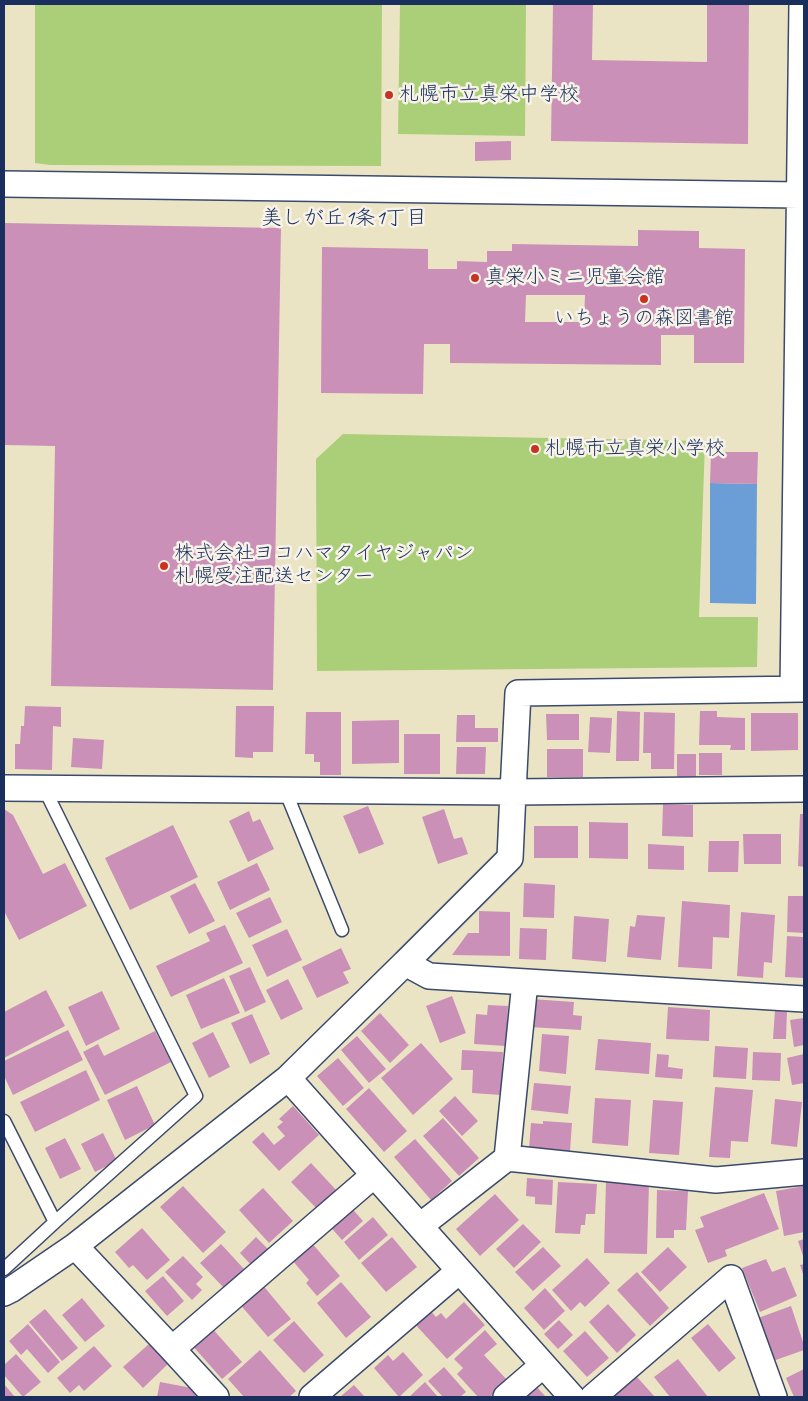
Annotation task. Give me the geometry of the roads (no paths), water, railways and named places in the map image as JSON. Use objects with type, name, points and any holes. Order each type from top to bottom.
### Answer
[{"type":"street","points":[[4,1293],[75,1246],[288,1078],[510,858],[518,693],[798,689],[800,565],[799,195],[802,4]]},
{"type":"street","points":[[4,184],[799,195]]},
{"type":"street","points":[[4,788],[513,792],[804,789]]},
{"type":"street","points":[[405,962],[429,976],[804,999]]},
{"type":"street","points":[[507,1158],[525,982]]},
{"type":"street","points":[[288,1078],[572,1397]]},
{"type":"street","points":[[420,1226],[507,1158],[716,1180],[804,1172]]},
{"type":"street","points":[[172,1348],[374,1175]]},
{"type":"street","points":[[75,1246],[216,1397]]},
{"type":"street","points":[[312,1397],[459,1271]]},
{"type":"street","points":[[594,1397],[731,1278],[774,1397]]},
{"type":"street","points":[[506,1397],[543,1365]]},
{"type":"lane","points":[[4,1270],[196,1096],[44,788]]},
{"type":"lane","points":[[285,790],[342,930]]},
{"type":"lane","points":[[4,1121],[55,1222]]},
{"type":"water","points":[[710,483],[757,484],[756,604],[710,603]]},
{"type":"place","name":"札幌市立真栄中学校","points":[[389,95]]},
{"type":"place","name":"真栄小ミニ児童会館","points":[[475,278]]},
{"type":"place","name":"いちょうの森図書館","points":[[644,299]]},
{"type":"place","name":"札幌市立真栄小学校","points":[[535,449]]},
{"type":"place","name":"株式会社ヨコハマタイヤジャパン 札幌受注配送センター","points":[[164,566]]},
{"type":"district","name":"美しが丘1条1丁目","points":[[344,218]]}]
